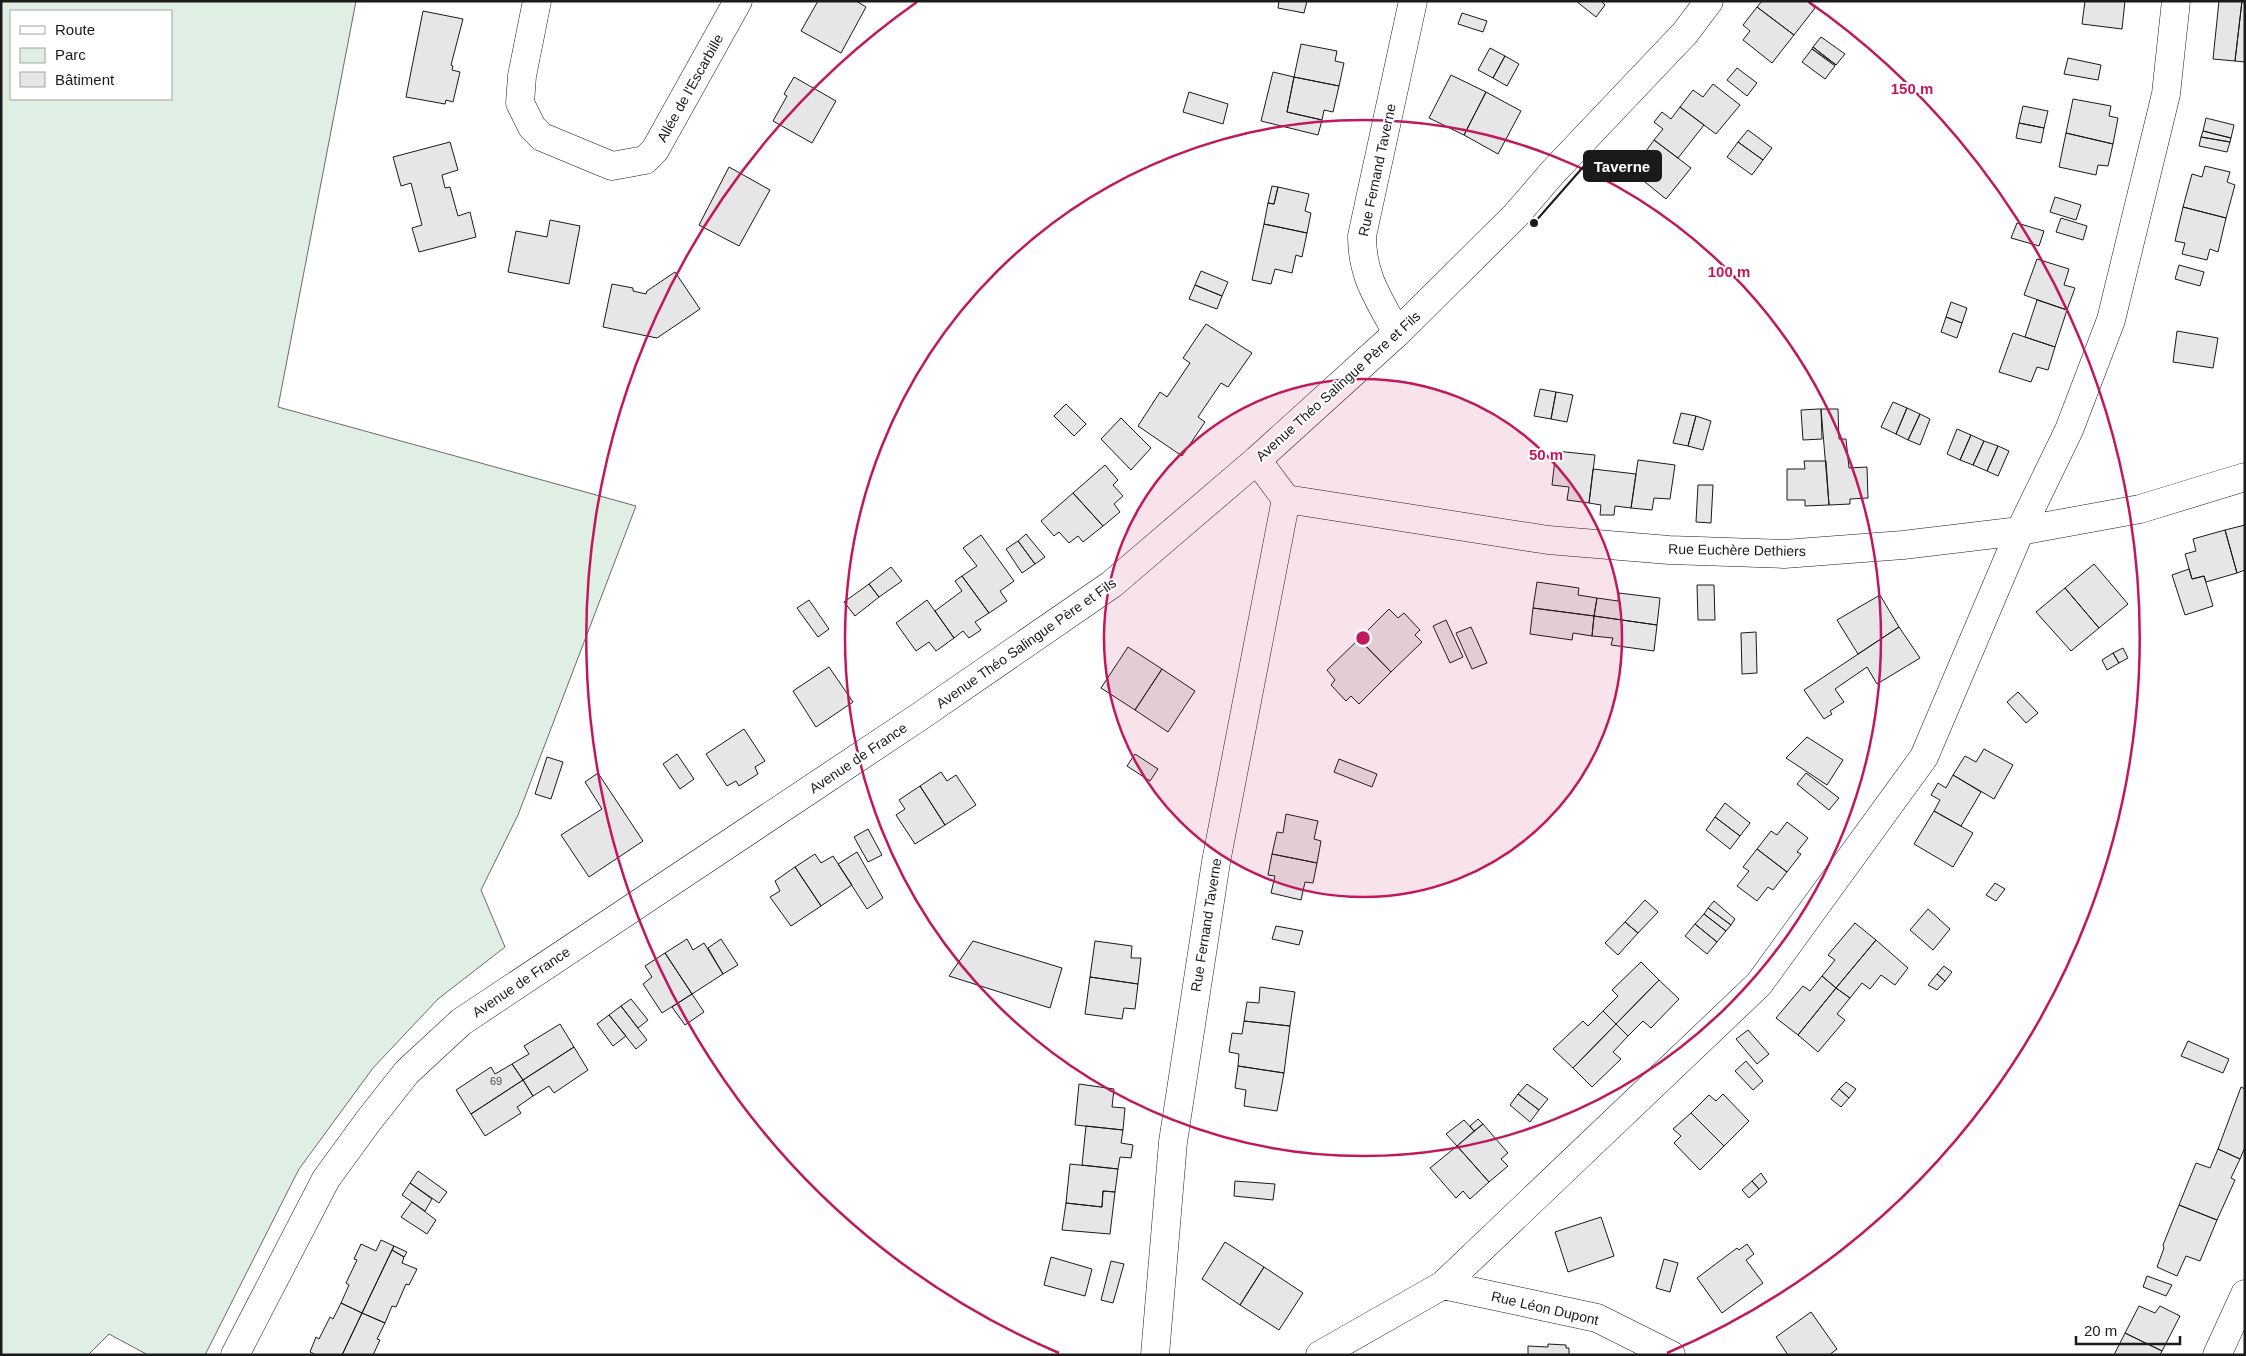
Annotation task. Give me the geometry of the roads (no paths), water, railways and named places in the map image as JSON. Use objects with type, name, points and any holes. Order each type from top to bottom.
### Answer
[{"type":"street","name":"Allée de l'Escarbille","points":[[537,1],[522,76],[520,104],[532,127],[542,138],[612,166],[645,160],[655,150],[738,1]]},
{"type":"street","name":"Rue Fernand Taverne","points":[[1397,333],[1367,276],[1362,254],[1362,236],[1413,1]]},
{"type":"street","name":"Avenue Théo Salingue Père et Fils","points":[[919,717],[1112,584],[1257,460],[1397,333],[1516,215],[1553,172],[1685,34],[1709,1]]},
{"type":"street","points":[[1320,1355],[1443,1285],[1759,984],[1924,757],[2020,531],[2070,430],[2111,320],[2166,94],[2176,1]]},
{"type":"street","points":[[1257,460],[1286,499]]},
{"type":"street","name":"Rue Euchère Dethiers","points":[[1286,499],[1548,540],[1669,550],[1784,554],[1903,545],[2020,531],[2140,509],[2245,477]]},
{"type":"street","name":"Rue Fernand Taverne","points":[[1155,1355],[1173,1142],[1214,871],[1286,499]]},
{"type":"street","name":"Avenue de France","points":[[234,1355],[326,1179],[407,1072],[461,1022],[919,717]]},
{"type":"street","name":"Rue Léon Dupont","points":[[1443,1285],[1597,1318],[1671,1355]]},
{"type":"street","points":[[2217,1355],[2245,1294]]},
{"type":"place","name":"Taverne","points":[[1534,223]]}]
